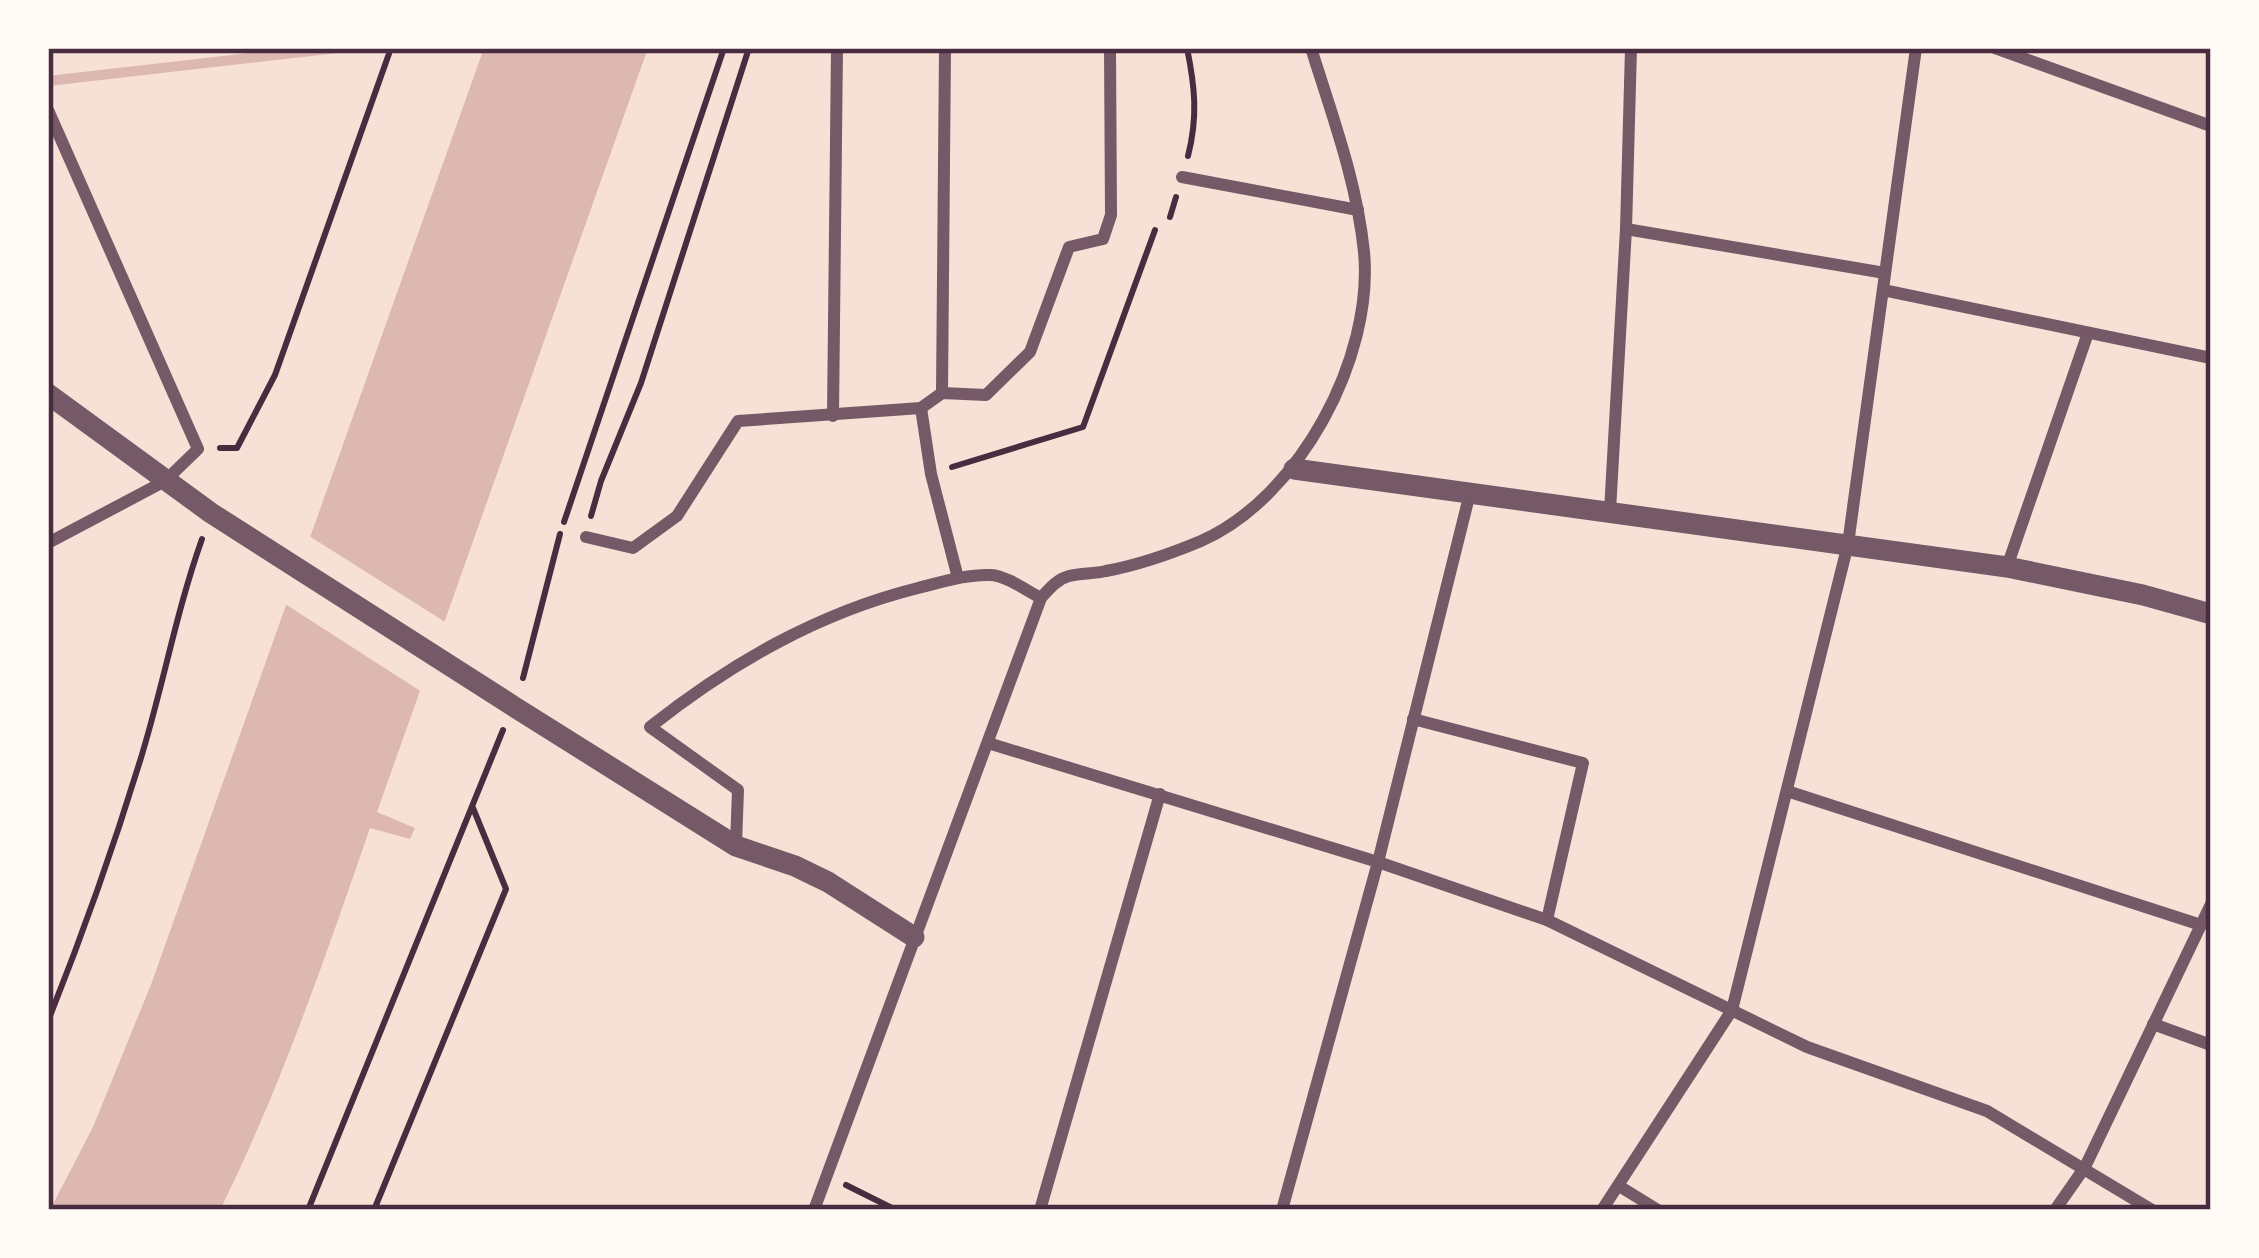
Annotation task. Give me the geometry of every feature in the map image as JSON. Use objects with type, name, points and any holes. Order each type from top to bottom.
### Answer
[{"type":"street","points":[[833,416],[837,48]]},
{"type":"street","points":[[942,393],[945,48]]},
{"type":"street","points":[[586,537],[633,548],[677,516],[738,421],[922,408],[942,393],[986,395],[1030,352],[1070,247],[1103,239],[1111,215],[1110,48]]},
{"type":"street","points":[[814,1210],[1041,598],[1066,576],[1156,559],[1208,538],[1248,511],[1294,469],[1346,369],[1358,324],[1364,259],[1358,210],[1311,48]]},
{"type":"street","points":[[1610,511],[1631,48]]},
{"type":"street","points":[[1602,1210],[1732,1010],[1848,544],[1916,48]]},
{"type":"street","points":[[1995,48],[2211,126]]},
{"type":"street","points":[[48,110],[198,449],[165,481],[48,543]]},
{"type":"street","points":[[1182,176],[1358,210]]},
{"type":"street","points":[[1626,229],[1886,273]]},
{"type":"street","points":[[1883,290],[2211,358]]},
{"type":"street","points":[[2007,567],[2088,332]]},
{"type":"street","points":[[48,394],[211,513],[504,700],[736,845],[828,882],[914,938]]},
{"type":"street","points":[[922,408],[931,474],[958,578]]},
{"type":"street","points":[[1294,469],[2007,567],[2211,614]]},
{"type":"street","points":[[1282,1210],[1378,862],[1470,493]]},
{"type":"street","points":[[736,845],[738,790],[650,727],[756,652],[836,613],[958,578],[995,575],[1041,598]]},
{"type":"street","points":[[1413,719],[1583,763],[1547,920]]},
{"type":"street","points":[[988,743],[1378,862],[1547,920],[1807,1047],[1987,1112],[2152,1210]]},
{"type":"street","points":[[1787,791],[2201,925]]},
{"type":"street","points":[[1040,1210],[1160,794]]},
{"type":"street","points":[[2055,1210],[2085,1167],[2211,904]]},
{"type":"street","points":[[2153,1024],[2211,1045]]},
{"type":"street","points":[[1619,1186],[1658,1210]]},
{"type":"path","points":[[198,449],[238,448],[275,375],[391,48]]},
{"type":"path","points":[[308,1210],[472,806],[724,48]]},
{"type":"path","points":[[586,537],[749,48]]},
{"type":"path","points":[[1170,217],[1196,126],[1196,92],[1187,48]]},
{"type":"path","points":[[931,474],[1083,427],[1155,230]]},
{"type":"path","points":[[48,1022],[85,929],[135,778],[182,595],[211,513]]},
{"type":"path","points":[[374,1210],[506,889],[472,806]]},
{"type":"path","points":[[826,1175],[896,1210]]},
{"type":"shaded area","points":[[484,48],[648,48],[377,812],[415,828],[410,839],[370,828],[282,1069],[220,1210],[50,1210],[93,1127],[152,982]]},
{"type":"pier","points":[[306,534],[450,625],[425,694],[282,602]]},
{"type":"waterway","points":[[48,81],[338,48]]}]
